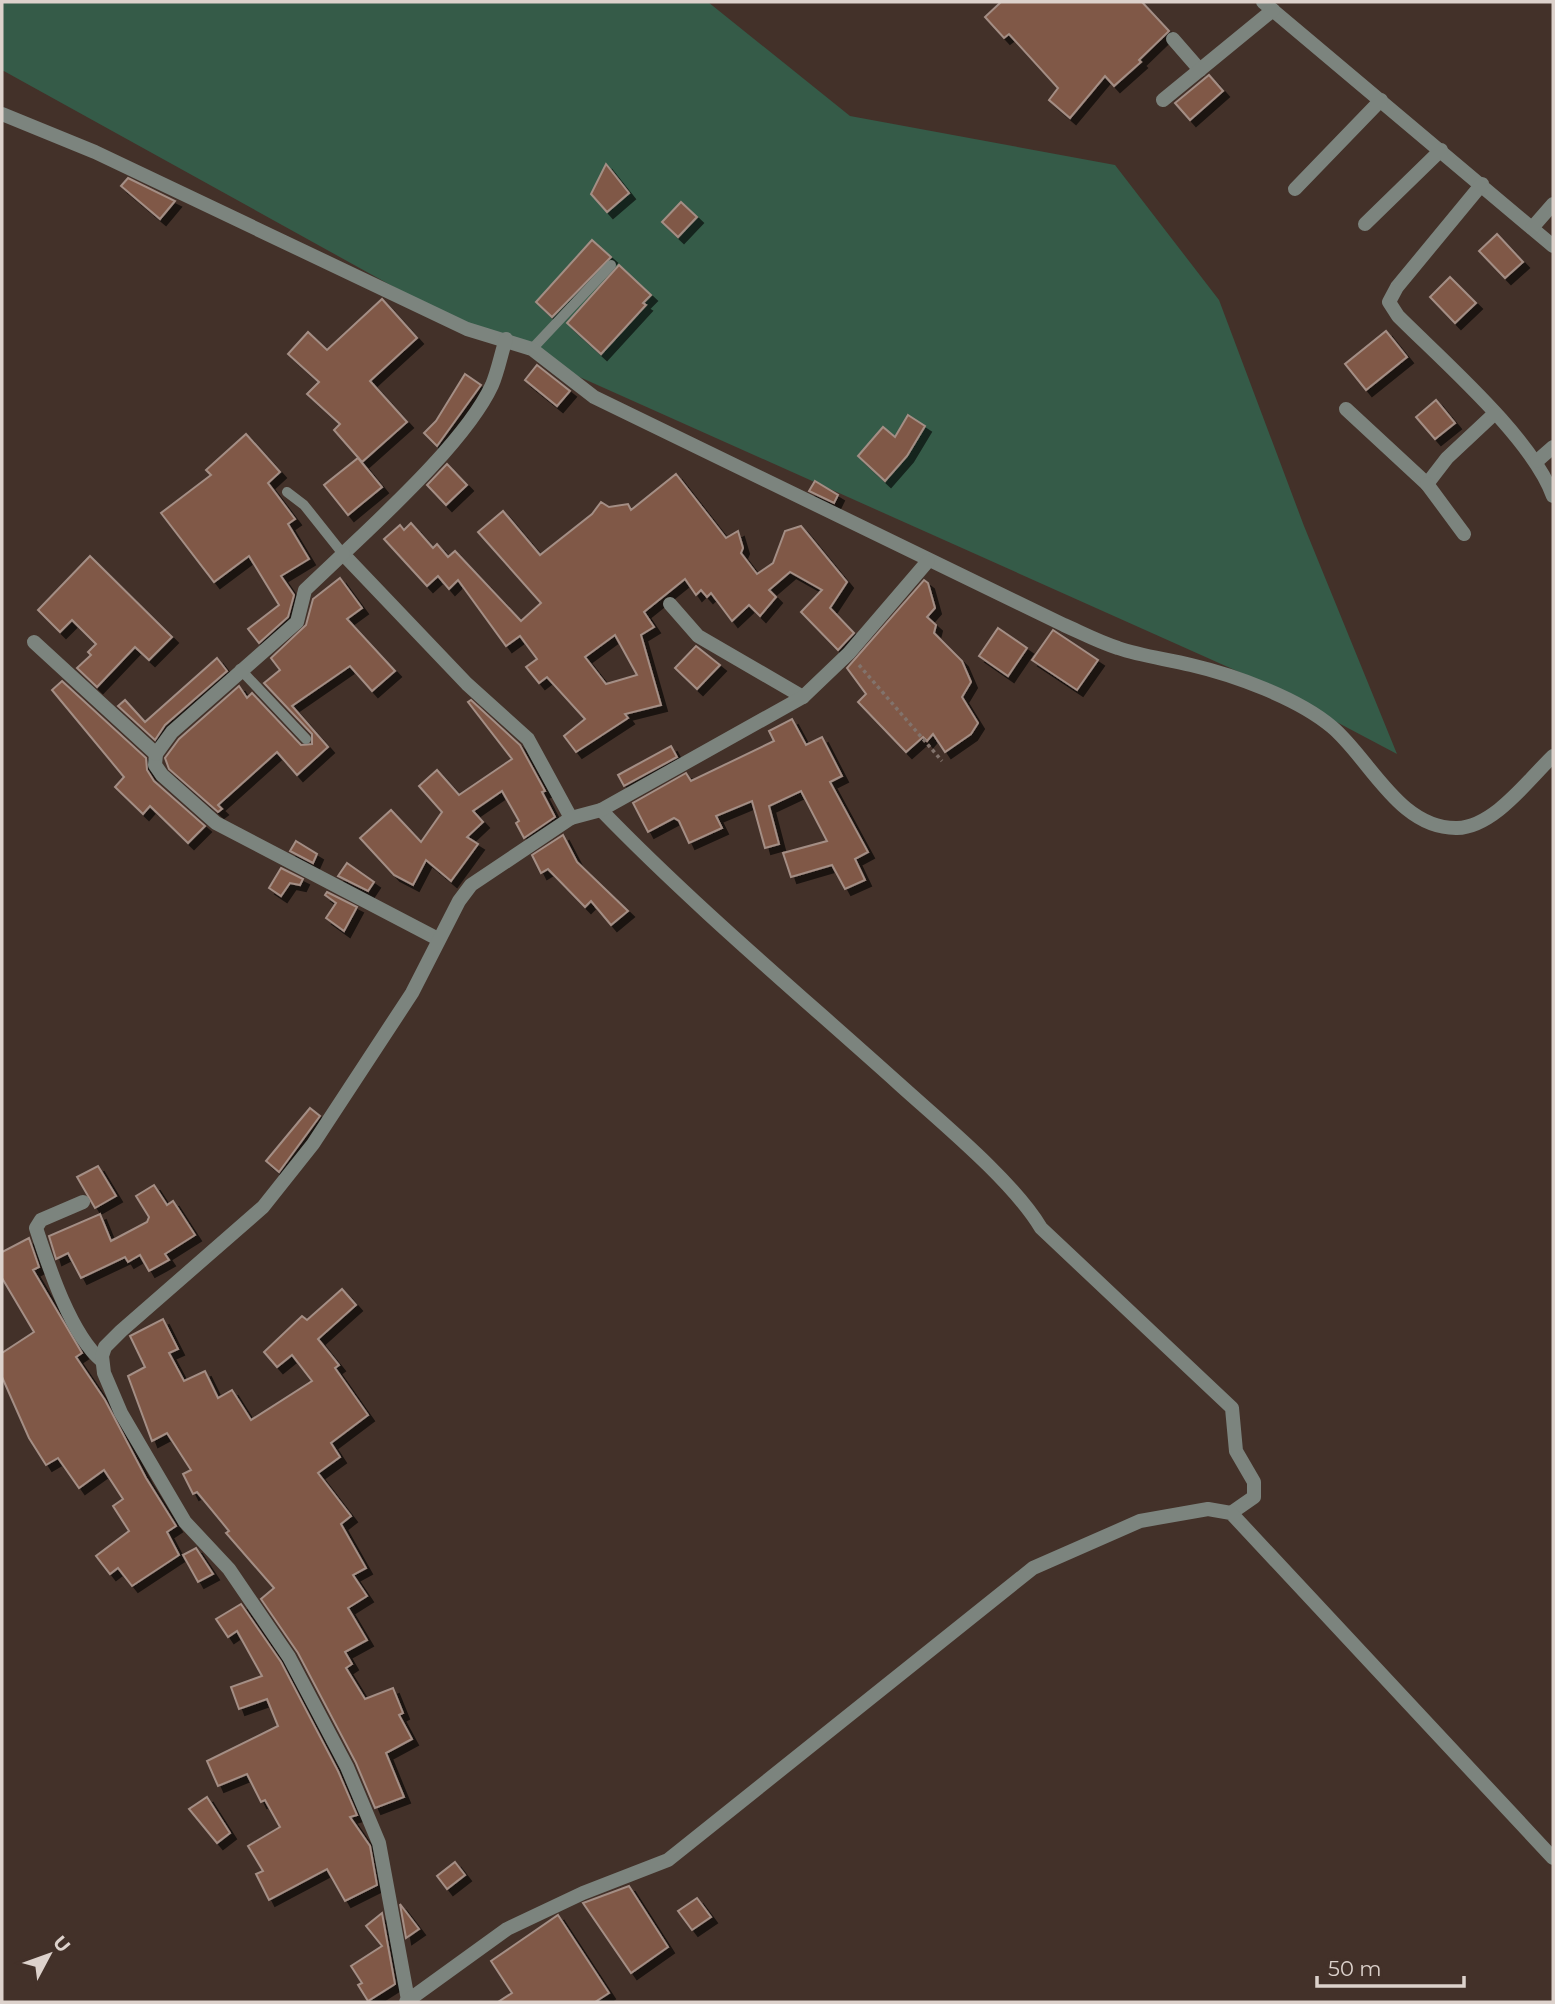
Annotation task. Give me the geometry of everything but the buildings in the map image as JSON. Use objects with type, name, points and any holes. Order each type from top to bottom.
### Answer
[{"type":"street","points":[[1163,100],[1200,70],[1268,6],[1553,246]]},
{"type":"street","points":[[1173,39],[1200,70]]},
{"type":"street","points":[[1295,189],[1381,100]]},
{"type":"street","points":[[2,114],[94,152],[467,329],[506,338],[532,349],[594,397],[928,561],[1119,649],[1248,682],[1287,701],[1331,726],[1364,759],[1396,799],[1427,822],[1457,828],[1481,821],[1553,756]]},
{"type":"street","points":[[1365,224],[1441,150]]},
{"type":"street","points":[[1482,184],[1397,287],[1389,302],[1398,316],[1537,461],[1553,496]]},
{"type":"street","points":[[1532,228],[1553,204]]},
{"type":"street","points":[[438,939],[216,823],[162,775],[155,765],[156,754],[172,732],[297,622],[305,590],[396,504],[472,416],[493,383],[506,338]]},
{"type":"street","points":[[1346,409],[1427,484],[1464,534]]},
{"type":"street","points":[[1427,484],[1447,458],[1494,414]]},
{"type":"street","points":[[1537,461],[1553,447]]},
{"type":"street","points":[[343,554],[467,684],[528,739],[571,818]]},
{"type":"street","points":[[928,561],[849,653],[803,697],[601,810],[571,818],[471,885],[438,939],[412,993],[313,1144],[263,1207],[106,1347],[102,1361],[104,1373],[121,1413],[174,1505],[195,1535],[229,1569],[289,1657],[347,1767],[379,1843],[407,2001],[507,1929],[583,1893],[668,1860],[1032,1568],[1140,1521],[1208,1508],[1231,1513],[1553,1858]]},
{"type":"street","points":[[670,604],[698,636],[803,697]]},
{"type":"street","points":[[34,642],[156,754]]},
{"type":"street","points":[[601,810],[654,864],[949,1130],[1030,1210],[1041,1228],[1233,1408],[1236,1451],[1254,1482],[1254,1497],[1231,1513]]},
{"type":"street","points":[[83,1202],[46,1217],[36,1228],[74,1326],[86,1347],[102,1361]]},
{"type":"lane","points":[[532,349],[611,265]]},
{"type":"lane","points":[[287,492],[304,505],[343,554]]},
{"type":"lane","points":[[240,670],[306,739]]},
{"type":"path","points":[[849,653],[942,761]]},
{"type":"green space","points":[[2,2],[708,2],[850,116],[1115,165],[1219,300],[1304,526],[1397,754],[1257,680],[459,323],[2,70]]}]
